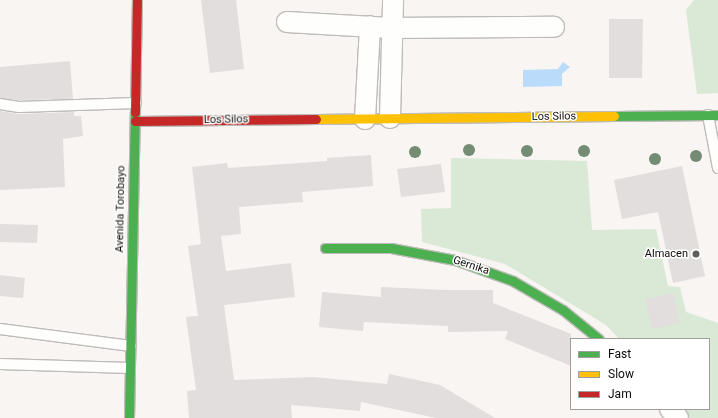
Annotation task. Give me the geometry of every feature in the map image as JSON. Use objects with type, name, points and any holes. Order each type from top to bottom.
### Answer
[{"type":"street","name":"Avenida Torobayo","points":[[129,418],[138,0]]},
{"type":"street","points":[[390,118],[391,28],[393,0]]},
{"type":"street","points":[[287,22],[391,28],[554,27]]},
{"type":"street","points":[[364,119],[370,26]]},
{"type":"street","name":"Los Silos","points":[[135,121],[713,115]]},
{"type":"street","name":"Gernika","points":[[325,248],[391,248],[423,253],[468,264],[513,281],[538,295],[563,310],[598,338]]},
{"type":"street","points":[[671,410],[678,418]]},
{"type":"lane","points":[[0,104],[19,107],[136,104]]},
{"type":"lane","points":[[713,115],[718,168]]},
{"type":"lane","points":[[0,329],[131,346]]},
{"type":"lane","points":[[0,364],[130,368]]},
{"type":"green space","points":[[694,0],[718,0],[718,93],[697,94],[686,10]]},
{"type":"green space","points":[[451,158],[587,161],[592,230],[656,229],[668,286],[680,287],[686,312],[718,323],[718,418],[690,418],[684,410],[710,410],[710,338],[618,338],[606,325],[505,264],[422,242],[421,209],[451,208]]},
{"type":"water","points":[[563,62],[570,67],[562,74],[562,86],[523,87],[523,70],[558,69]]},
{"type":"building","points":[[201,0],[236,0],[244,69],[210,73]]},
{"type":"building","points":[[609,19],[643,19],[642,78],[609,78]]},
{"type":"building","points":[[70,61],[73,99],[19,100],[0,98],[0,67]]},
{"type":"building","points":[[0,111],[19,114],[74,112],[74,116],[81,116],[83,136],[63,139],[65,187],[0,190]]},
{"type":"building","points":[[371,155],[373,186],[302,192],[303,202],[239,207],[241,234],[221,236],[226,271],[291,263],[295,297],[224,305],[234,380],[313,377],[387,384],[389,374],[440,385],[495,418],[436,418],[361,402],[360,411],[291,405],[292,418],[189,418],[187,391],[196,390],[186,317],[198,316],[188,246],[201,244],[192,167],[227,163],[228,168],[327,161],[327,158]]},
{"type":"building","points":[[441,164],[445,192],[401,197],[397,169]]},
{"type":"building","points":[[682,166],[705,276],[673,283],[658,212],[622,219],[614,180]]},
{"type":"building","points":[[0,224],[38,225],[37,243],[0,242]]},
{"type":"building","points":[[0,275],[25,278],[23,298],[0,296]]},
{"type":"building","points":[[381,287],[446,290],[493,290],[493,303],[571,334],[570,366],[505,339],[508,331],[448,332],[448,326],[364,322],[363,331],[319,327],[322,292],[381,297]]},
{"type":"building","points":[[673,293],[680,323],[652,329],[645,299]]},
{"type":"traffic: fast","points":[[129,418],[135,112]]},
{"type":"traffic: fast","points":[[614,116],[718,115]]},
{"type":"traffic: fast","points":[[325,248],[391,248],[455,260],[513,281],[563,310],[598,338]]},
{"type":"traffic: slow","points":[[316,119],[614,116]]},
{"type":"traffic: jam","points":[[135,112],[137,0]]},
{"type":"traffic: jam","points":[[135,121],[316,119]]},
{"type":"place","name":"Almacen","points":[[696,254]]}]
